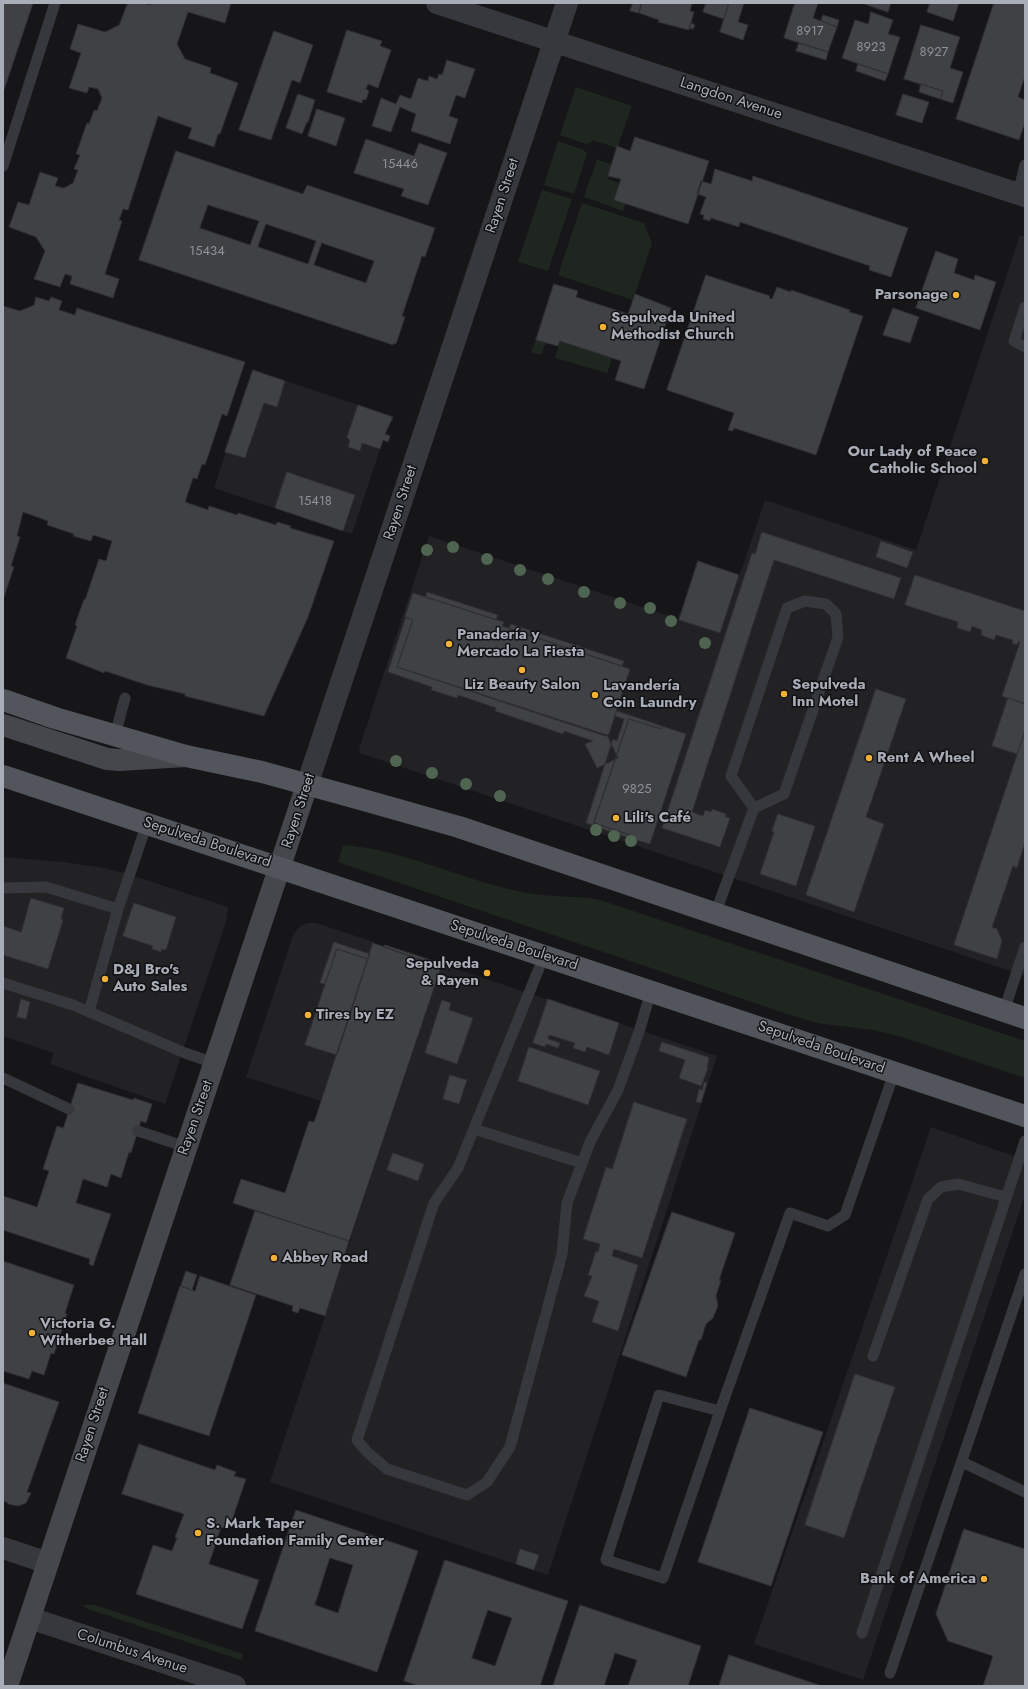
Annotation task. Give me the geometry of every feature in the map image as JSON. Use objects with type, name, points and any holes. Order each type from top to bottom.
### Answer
[{"type":"main road","points":[[3,700],[55,718],[186,756],[262,772],[459,828],[1025,1018]]},
{"type":"main road","name":"Sepulveda Boulevard","points":[[3,776],[1025,1116]]},
{"type":"street","name":"Langdon Avenue","points":[[437,3],[1021,194]]},
{"type":"street","name":"Rayen Street","points":[[7,1686],[567,3]]},
{"type":"street","points":[[3,725],[107,759],[119,760],[186,756]]},
{"type":"street","points":[[3,1548],[48,1563]]},
{"type":"street","name":"Columbus Avenue","points":[[30,1618],[235,1686]]},
{"type":"lane","points":[[3,166],[55,3]]},
{"type":"lane","points":[[1021,194],[1025,166]]},
{"type":"lane","points":[[1025,308],[1014,341],[1025,347]]},
{"type":"lane","points":[[715,914],[754,808],[784,794],[838,637],[836,614],[826,604],[805,601],[787,608],[731,776],[754,808]]},
{"type":"lane","points":[[115,735],[126,698]]},
{"type":"lane","points":[[89,1012],[118,909],[147,823]]},
{"type":"lane","points":[[3,888],[46,887],[118,909]]},
{"type":"lane","points":[[1004,1011],[1025,947]]},
{"type":"lane","points":[[544,956],[458,1168],[434,1203],[357,1440],[367,1452],[387,1469],[467,1495],[487,1482],[510,1448],[562,1254],[567,1203],[590,1142],[618,1090],[639,1032],[651,991]]},
{"type":"lane","points":[[3,983],[74,1005],[214,1064]]},
{"type":"lane","points":[[720,1411],[659,1395],[606,1560],[663,1578],[790,1213],[828,1226],[846,1215],[894,1073]]},
{"type":"lane","points":[[3,1078],[70,1109]]},
{"type":"lane","points":[[474,1129],[582,1163]]},
{"type":"lane","points":[[138,1131],[186,1147]]},
{"type":"lane","points":[[862,1633],[1025,1141]]},
{"type":"lane","points":[[873,1356],[928,1199],[940,1187],[958,1184],[1006,1197]]},
{"type":"lane","points":[[890,1673],[1025,1274]]},
{"type":"lane","points":[[962,1462],[1025,1492]]},
{"type":"shaded area","points":[[576,87],[632,106],[617,148],[592,140],[586,144],[560,135]]},
{"type":"shaded area","points":[[558,141],[584,150],[587,154],[574,194],[544,185]]},
{"type":"shaded area","points":[[597,159],[612,165],[608,179],[631,187],[623,211],[584,197]]},
{"type":"shaded area","points":[[542,190],[572,199],[548,271],[518,262]]},
{"type":"shaded area","points":[[582,203],[644,223],[652,243],[633,300],[558,275]]},
{"type":"shaded area","points":[[1020,235],[1025,237],[1025,976],[360,753],[359,749],[429,536],[720,633],[765,500],[916,550]]},
{"type":"shaded area","points":[[536,340],[546,342],[541,355],[531,352]]},
{"type":"shaded area","points":[[560,341],[612,358],[607,373],[555,358]]},
{"type":"shaded area","points":[[253,370],[391,416],[352,534],[214,488]]},
{"type":"shaded area","points":[[343,845],[390,853],[482,882],[528,893],[546,896],[600,900],[1025,1041],[1025,1078],[902,1037],[873,1030],[817,1023],[787,1014],[358,869],[338,862]]},
{"type":"shaded area","name":"D&J Bro's Auto Sales","points":[[3,857],[64,862],[104,868],[125,873],[228,907],[226,922],[165,1104],[50,1064],[54,1053],[3,1036]]},
{"type":"shaded area","name":"Tires by EZ","points":[[307,923],[316,923],[374,942],[321,1101],[246,1077],[293,935],[299,927]]},
{"type":"shaded area","points":[[444,965],[717,1056],[548,1575],[270,1482],[441,967]]},
{"type":"shaded area","points":[[931,1127],[1025,1160],[1025,1195],[863,1680],[754,1644]]},
{"type":"shaded area","points":[[95,1605],[243,1654],[241,1660],[83,1606]]},
{"type":"building","points":[[3,3],[33,3],[3,93]]},
{"type":"building","points":[[128,3],[145,3],[150,5],[151,3],[231,3],[225,23],[188,12],[177,44],[185,59],[211,68],[210,73],[238,83],[214,147],[188,138],[192,128],[158,116],[128,210],[123,209],[119,220],[122,221],[105,274],[119,279],[113,298],[70,284],[72,276],[65,274],[60,287],[34,279],[45,251],[36,237],[9,227],[18,202],[29,205],[40,172],[58,178],[55,186],[64,188],[73,183],[78,170],[74,169],[80,155],[76,154],[87,123],[89,124],[94,110],[97,111],[102,98],[98,89],[89,87],[87,93],[69,88],[81,53],[70,49],[78,24],[105,32],[119,25]]},
{"type":"building","points":[[633,3],[642,3],[639,13],[630,11]]},
{"type":"building","points":[[642,3],[692,3],[690,11],[694,12],[689,30],[658,22],[659,20],[639,13]]},
{"type":"building","points":[[706,3],[729,3],[724,19],[703,12]]},
{"type":"building","points":[[729,3],[744,3],[738,22],[748,25],[743,40],[720,32]]},
{"type":"building","points":[[795,3],[818,3],[813,18],[837,27],[828,52],[784,38]]},
{"type":"building","points":[[862,3],[891,3],[888,12]]},
{"type":"building","points":[[930,3],[959,3],[953,21],[927,12]]},
{"type":"building","points":[[994,3],[1025,3],[1025,76],[1018,97],[1025,100],[1025,122],[1019,140],[956,119]]},
{"type":"building","points":[[871,12],[893,20],[888,34],[900,37],[888,74],[842,58],[855,20],[868,24]]},
{"type":"building","points":[[823,15],[839,20],[837,27],[821,21]]},
{"type":"building","points":[[691,23],[695,25],[693,29],[689,28]]},
{"type":"building","points":[[921,25],[960,37],[950,68],[963,72],[953,103],[940,99],[943,91],[904,79]]},
{"type":"building","points":[[347,30],[382,41],[380,46],[391,50],[378,88],[368,84],[366,89],[369,91],[366,100],[363,99],[362,103],[327,92]]},
{"type":"building","points":[[274,31],[313,45],[300,83],[292,80],[271,140],[239,130]]},
{"type":"building","points":[[799,43],[828,52],[826,60],[796,51]]},
{"type":"building","points":[[447,60],[475,69],[465,98],[456,95],[449,116],[458,119],[450,144],[411,131],[416,114],[400,107],[391,132],[372,126],[381,98],[396,104],[400,95],[411,99],[418,78],[428,81],[429,76],[437,79],[439,74],[442,75]]},
{"type":"building","points":[[858,64],[888,74],[885,81],[856,71]]},
{"type":"building","points":[[921,84],[943,91],[940,99],[919,92]]},
{"type":"building","points":[[298,94],[315,100],[308,122],[302,134],[286,128]]},
{"type":"building","points":[[903,94],[929,102],[922,123],[896,115]]},
{"type":"building","points":[[317,109],[345,118],[336,146],[308,136]]},
{"type":"building","points":[[635,137],[709,161],[688,224],[614,200],[621,179],[608,176],[617,146],[630,151]]},
{"type":"building","points":[[366,139],[414,156],[419,143],[447,153],[428,205],[401,196],[404,189],[354,173]]},
{"type":"building","points":[[176,151],[303,194],[307,185],[435,228],[425,257],[422,256],[402,316],[405,317],[396,344],[394,343],[393,345],[139,260]],"holes":[[[208,205],[259,221],[250,245],[200,228]],[[266,224],[316,241],[308,264],[258,247]],[[322,243],[374,261],[366,283],[314,265]]]},
{"type":"building","points":[[715,169],[752,181],[753,176],[908,228],[891,277],[869,270],[870,266],[740,222],[739,227],[711,218],[710,221],[703,219],[704,215],[700,214],[706,197],[697,194],[701,181],[711,184]]},
{"type":"building","name":"Parsonage","points":[[936,251],[958,259],[954,273],[974,280],[975,275],[996,282],[980,330],[916,308]]},
{"type":"building","points":[[706,275],[770,296],[769,298],[772,299],[777,287],[791,292],[791,290],[850,310],[849,312],[863,316],[816,455],[734,428],[733,431],[728,430],[734,413],[667,390]]},
{"type":"building","name":"Sepulveda United Methodist Church","points":[[554,284],[578,291],[576,297],[628,314],[635,294],[671,308],[644,389],[615,380],[621,361],[560,341],[558,346],[536,340]]},
{"type":"building","points":[[36,297],[49,301],[51,297],[62,301],[59,310],[75,315],[77,308],[245,362],[227,416],[222,414],[205,465],[202,464],[197,479],[193,478],[185,502],[208,510],[209,506],[237,515],[238,513],[276,525],[277,522],[291,526],[290,528],[334,541],[308,617],[264,716],[185,696],[185,694],[147,685],[105,671],[104,673],[66,658],[77,626],[75,625],[99,559],[106,561],[112,541],[93,535],[91,541],[73,536],[74,534],[47,525],[48,521],[23,512],[17,536],[20,537],[11,566],[14,567],[3,600],[3,306],[20,311],[34,305]]},
{"type":"building","points":[[893,308],[919,317],[910,343],[883,335]]},
{"type":"building","points":[[253,370],[285,381],[277,407],[264,403],[245,458],[225,452]]},
{"type":"building","points":[[358,405],[393,417],[385,434],[390,436],[388,442],[383,440],[380,449],[362,443],[360,451],[348,447],[350,440],[347,438]]},
{"type":"building","points":[[287,472],[355,495],[343,531],[275,508]]},
{"type":"building","points":[[762,532],[901,578],[894,599],[774,560],[692,812],[703,816],[705,810],[711,812],[712,809],[726,814],[725,817],[730,818],[720,847],[662,828],[752,553],[755,554]]},
{"type":"building","points":[[881,541],[913,552],[907,568],[876,557]]},
{"type":"building","points":[[698,561],[739,575],[720,633],[679,620]]},
{"type":"building","points":[[915,575],[1025,611],[1025,704],[1002,696],[1020,642],[1018,642],[1017,645],[1012,643],[1013,640],[996,635],[994,640],[981,635],[982,630],[972,626],[970,632],[957,628],[958,622],[905,605]]},
{"type":"building","points":[[427,592],[498,615],[496,620],[426,597]]},
{"type":"building","points":[[413,593],[504,622],[502,626],[630,669],[609,734],[605,736],[397,667],[413,620],[405,617]]},
{"type":"building","points":[[406,617],[413,620],[397,667],[607,735],[618,758],[597,768],[585,744],[593,741],[564,731],[563,734],[495,711],[496,708],[458,695],[457,698],[431,690],[432,687],[388,672]]},
{"type":"building","points":[[511,624],[624,661],[622,666],[509,629]]},
{"type":"building","name":"Rent A Wheel","points":[[876,689],[906,699],[866,817],[884,824],[854,912],[806,895]]},
{"type":"building","points":[[1008,698],[1025,704],[1025,731],[1017,754],[992,746]]},
{"type":"building","points":[[617,711],[662,726],[661,729],[629,719],[594,823],[630,835],[629,838],[586,823],[613,739],[617,741],[624,719],[615,716]]},
{"type":"building","points":[[629,719],[661,729],[662,726],[686,734],[650,844],[629,838],[630,835],[594,823]]},
{"type":"building","points":[[1025,731],[1025,842],[1017,868],[1013,866],[992,927],[997,929],[1002,941],[997,959],[954,945]]},
{"type":"building","points":[[778,814],[815,826],[796,886],[760,874],[774,832],[772,831]]},
{"type":"building","points":[[31,898],[64,908],[61,919],[63,920],[48,969],[3,955],[3,926],[21,932]]},
{"type":"building","points":[[134,903],[176,917],[166,950],[162,949],[161,952],[152,949],[153,946],[123,936]]},
{"type":"building","points":[[334,942],[370,954],[368,959],[337,949],[325,984],[320,983]]},
{"type":"building","points":[[373,943],[441,967],[349,1241],[233,1203],[241,1179],[285,1193],[309,1121],[314,1122]]},
{"type":"building","points":[[385,945],[443,964],[441,967],[384,947]]},
{"type":"building","points":[[337,949],[368,959],[337,1055],[305,1045]]},
{"type":"building","points":[[21,999],[30,1002],[26,1019],[17,1017]]},
{"type":"building","points":[[548,999],[619,1023],[609,1055],[587,1047],[585,1052],[573,1048],[575,1043],[549,1035],[548,1039],[560,1043],[558,1048],[546,1044],[545,1047],[533,1043]]},
{"type":"building","points":[[442,1000],[451,1003],[449,1010],[473,1018],[457,1064],[425,1053]]},
{"type":"building","points":[[662,1042],[708,1057],[708,1068],[701,1086],[679,1078],[685,1060],[659,1051]]},
{"type":"building","points":[[529,1047],[600,1071],[588,1105],[518,1081]]},
{"type":"building","points":[[450,1075],[467,1080],[459,1104],[443,1099]]},
{"type":"building","points":[[704,1082],[707,1083],[701,1103],[696,1102],[699,1089],[702,1090]]},
{"type":"building","points":[[78,1083],[133,1100],[134,1098],[152,1104],[146,1123],[141,1121],[121,1178],[111,1174],[107,1187],[83,1179],[76,1203],[111,1214],[93,1266],[89,1264],[90,1259],[3,1230],[3,1196],[37,1207],[49,1171],[43,1169],[57,1126],[63,1128]]},
{"type":"building","points":[[634,1102],[687,1119],[642,1258],[614,1249],[612,1256],[638,1265],[618,1331],[592,1322],[599,1301],[584,1296],[592,1276],[588,1275],[596,1251],[598,1252],[600,1244],[583,1239],[606,1167],[612,1169]]},
{"type":"building","points":[[393,1153],[424,1164],[418,1181],[387,1170]]},
{"type":"building","points":[[255,1211],[349,1241],[325,1316],[300,1308],[298,1313],[292,1311],[293,1306],[230,1285]]},
{"type":"building","points":[[672,1212],[735,1233],[719,1280],[721,1280],[716,1296],[718,1306],[713,1318],[706,1324],[686,1377],[622,1355]]},
{"type":"building","name":"Victoria G. Witherbee Hall","points":[[3,1261],[74,1285],[65,1313],[67,1314],[54,1354],[51,1353],[44,1375],[32,1371],[29,1379],[3,1371]]},
{"type":"building","points":[[186,1271],[197,1275],[192,1290],[181,1286]]},
{"type":"building","points":[[200,1276],[256,1295],[209,1436],[138,1413],[180,1286],[195,1291]]},
{"type":"building","points":[[855,1374],[895,1387],[844,1538],[805,1525]]},
{"type":"building","points":[[3,1383],[59,1402],[27,1492],[31,1493],[26,1503],[18,1506],[8,1504],[3,1501]]},
{"type":"building","points":[[750,1408],[823,1432],[771,1586],[698,1562]]},
{"type":"building","name":"S. Mark Taper Foundation Family Center","points":[[139,1444],[215,1470],[217,1465],[236,1472],[234,1476],[246,1479],[229,1529],[221,1527],[209,1564],[259,1580],[242,1629],[136,1594],[153,1545],[172,1551],[177,1538],[175,1537],[184,1514],[122,1494]]},
{"type":"building","points":[[296,1510],[418,1551],[377,1672],[255,1631]],"holes":[[[330,1558],[353,1565],[338,1613],[315,1605]]]},
{"type":"building","points":[[964,1529],[1025,1549],[1025,1686],[983,1686],[993,1656],[948,1641],[936,1614]]},
{"type":"building","points":[[520,1549],[539,1555],[534,1570],[516,1564]]},
{"type":"building","points":[[445,1560],[568,1601],[540,1686],[419,1686],[404,1681]],"holes":[[[488,1610],[512,1618],[495,1666],[472,1658]]]},
{"type":"building","points":[[580,1605],[701,1646],[688,1686],[628,1686],[637,1660],[615,1653],[604,1686],[553,1686]]},
{"type":"building","points":[[729,1655],[822,1686],[719,1686]]},
{"type":"place","name":"Parsonage","points":[[956,295]]},
{"type":"place","name":"Sepulveda United Methodist Church","points":[[603,327]]},
{"type":"place","name":"Our Lady of Peace Catholic School","points":[[985,461]]},
{"type":"place","name":"Panadería y Mercado La Fiesta","points":[[449,644]]},
{"type":"place","name":"Liz Beauty Salon","points":[[522,670]]},
{"type":"place","name":"Sepulveda Inn Motel","points":[[784,694]]},
{"type":"place","name":"Lavandería Coin Laundry","points":[[595,695]]},
{"type":"place","name":"Rent A Wheel","points":[[869,758]]},
{"type":"place","name":"Lili's Café","points":[[616,818]]},
{"type":"place","name":"Sepulveda & Rayen","points":[[487,973]]},
{"type":"place","name":"D&J Bro's Auto Sales","points":[[105,979]]},
{"type":"place","name":"Tires by EZ","points":[[308,1015]]},
{"type":"place","name":"Abbey Road","points":[[274,1258]]},
{"type":"place","name":"Victoria G. Witherbee Hall","points":[[32,1333]]},
{"type":"place","name":"S. Mark Taper Foundation Family Center","points":[[198,1533]]},
{"type":"place","name":"Bank of America","points":[[984,1579]]}]
